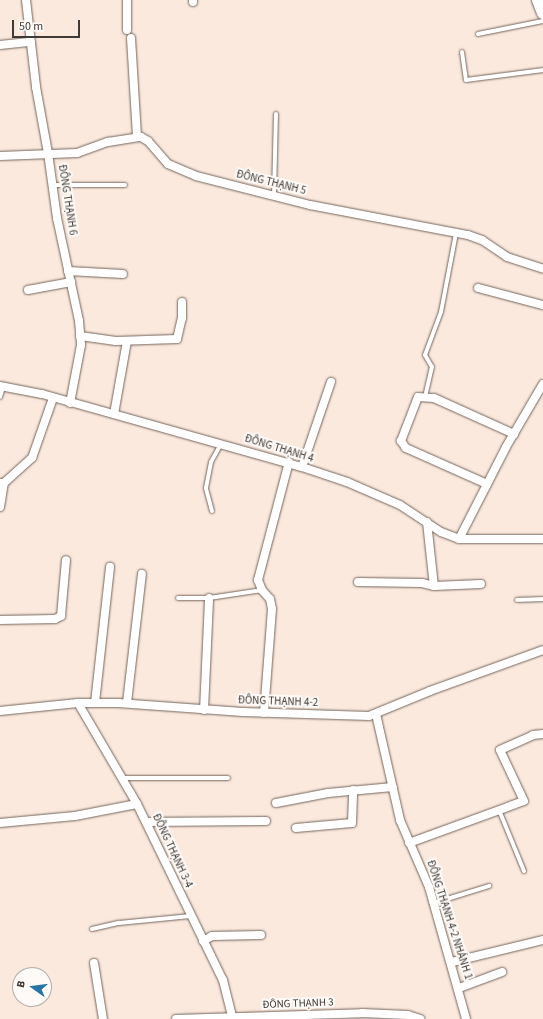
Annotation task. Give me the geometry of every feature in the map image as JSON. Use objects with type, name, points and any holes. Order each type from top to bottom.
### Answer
[{"type":"main road","points":[[538,0],[543,13]]},
{"type":"street","name":"ĐÔNG THẠNH 6","points":[[26,0],[36,87],[48,153],[52,185],[80,336],[70,402]]},
{"type":"street","points":[[0,156],[77,153],[108,142],[136,137],[126,0]]},
{"type":"street","points":[[0,45],[31,42]]},
{"type":"street","name":"ĐÔNG THẠNH 5","points":[[136,137],[148,141],[168,164],[196,176],[310,205],[456,233],[482,240],[508,257],[543,269]]},
{"type":"street","points":[[68,271],[123,274]]},
{"type":"street","points":[[28,290],[71,282]]},
{"type":"street","points":[[478,288],[543,305]]},
{"type":"street","points":[[80,336],[127,341],[177,339],[182,318],[182,302]]},
{"type":"street","points":[[114,414],[127,341]]},
{"type":"street","points":[[302,467],[330,382]]},
{"type":"street","points":[[459,539],[514,434],[543,384]]},
{"type":"street","name":"ĐÔNG THẠNH 4","points":[[1,386],[70,402],[289,462],[346,482],[400,505],[427,522],[459,539],[543,539]]},
{"type":"street","points":[[487,484],[406,448],[401,441],[418,397],[434,398],[514,434]]},
{"type":"street","points":[[0,507],[2,483],[32,458],[53,398]]},
{"type":"street","points":[[264,712],[272,609],[270,599],[262,590],[258,580],[289,462]]},
{"type":"street","points":[[427,522],[434,586]]},
{"type":"street","points":[[0,620],[55,620],[62,616],[66,560]]},
{"type":"street","points":[[95,703],[110,567]]},
{"type":"street","points":[[127,703],[142,574]]},
{"type":"street","points":[[358,582],[422,583],[434,586],[481,584]]},
{"type":"street","points":[[204,710],[210,598]]},
{"type":"street","name":"ĐÔNG THẠNH 4-2","points":[[0,711],[78,703],[127,703],[204,710],[351,717],[376,714],[430,691],[543,650]]},
{"type":"street","name":"ĐÔNG THẠNH 3-4","points":[[78,703],[138,804],[223,980],[232,1016]]},
{"type":"street","name":"ĐÔNG THẠNH 4-2 NHÁNH 1","points":[[376,714],[400,820],[430,887],[441,935],[452,962],[466,1019]]},
{"type":"street","points":[[409,843],[524,801],[500,750],[533,735],[543,734]]},
{"type":"street","points":[[276,803],[353,790],[393,787]]},
{"type":"street","points":[[296,828],[352,823],[353,790]]},
{"type":"street","points":[[0,823],[75,816],[138,804]]},
{"type":"street","points":[[146,822],[266,821]]},
{"type":"street","points":[[203,941],[212,936],[261,935]]},
{"type":"street","points":[[452,962],[543,940]]},
{"type":"street","points":[[94,963],[103,1019]]},
{"type":"street","points":[[459,988],[502,972]]},
{"type":"street","name":"ĐÔNG THẠNH 3","points":[[176,1019],[232,1016],[319,1017],[408,1015],[420,1019]]},
{"type":"lane","points":[[478,34],[543,21]]},
{"type":"lane","points":[[462,52],[466,80],[543,70]]},
{"type":"lane","points":[[274,195],[276,114]]},
{"type":"lane","points":[[52,185],[125,185]]},
{"type":"lane","points":[[426,397],[432,367],[425,355],[441,312],[456,233]]},
{"type":"lane","points":[[0,397],[1,386]]},
{"type":"lane","points":[[212,511],[206,488],[211,462],[222,444]]},
{"type":"lane","points":[[178,598],[210,598],[262,590]]},
{"type":"lane","points":[[517,600],[543,599]]},
{"type":"lane","points":[[122,778],[228,778]]},
{"type":"lane","points":[[499,810],[524,871]]},
{"type":"lane","points":[[433,903],[489,886]]},
{"type":"lane","points":[[92,929],[119,923],[191,916]]}]
